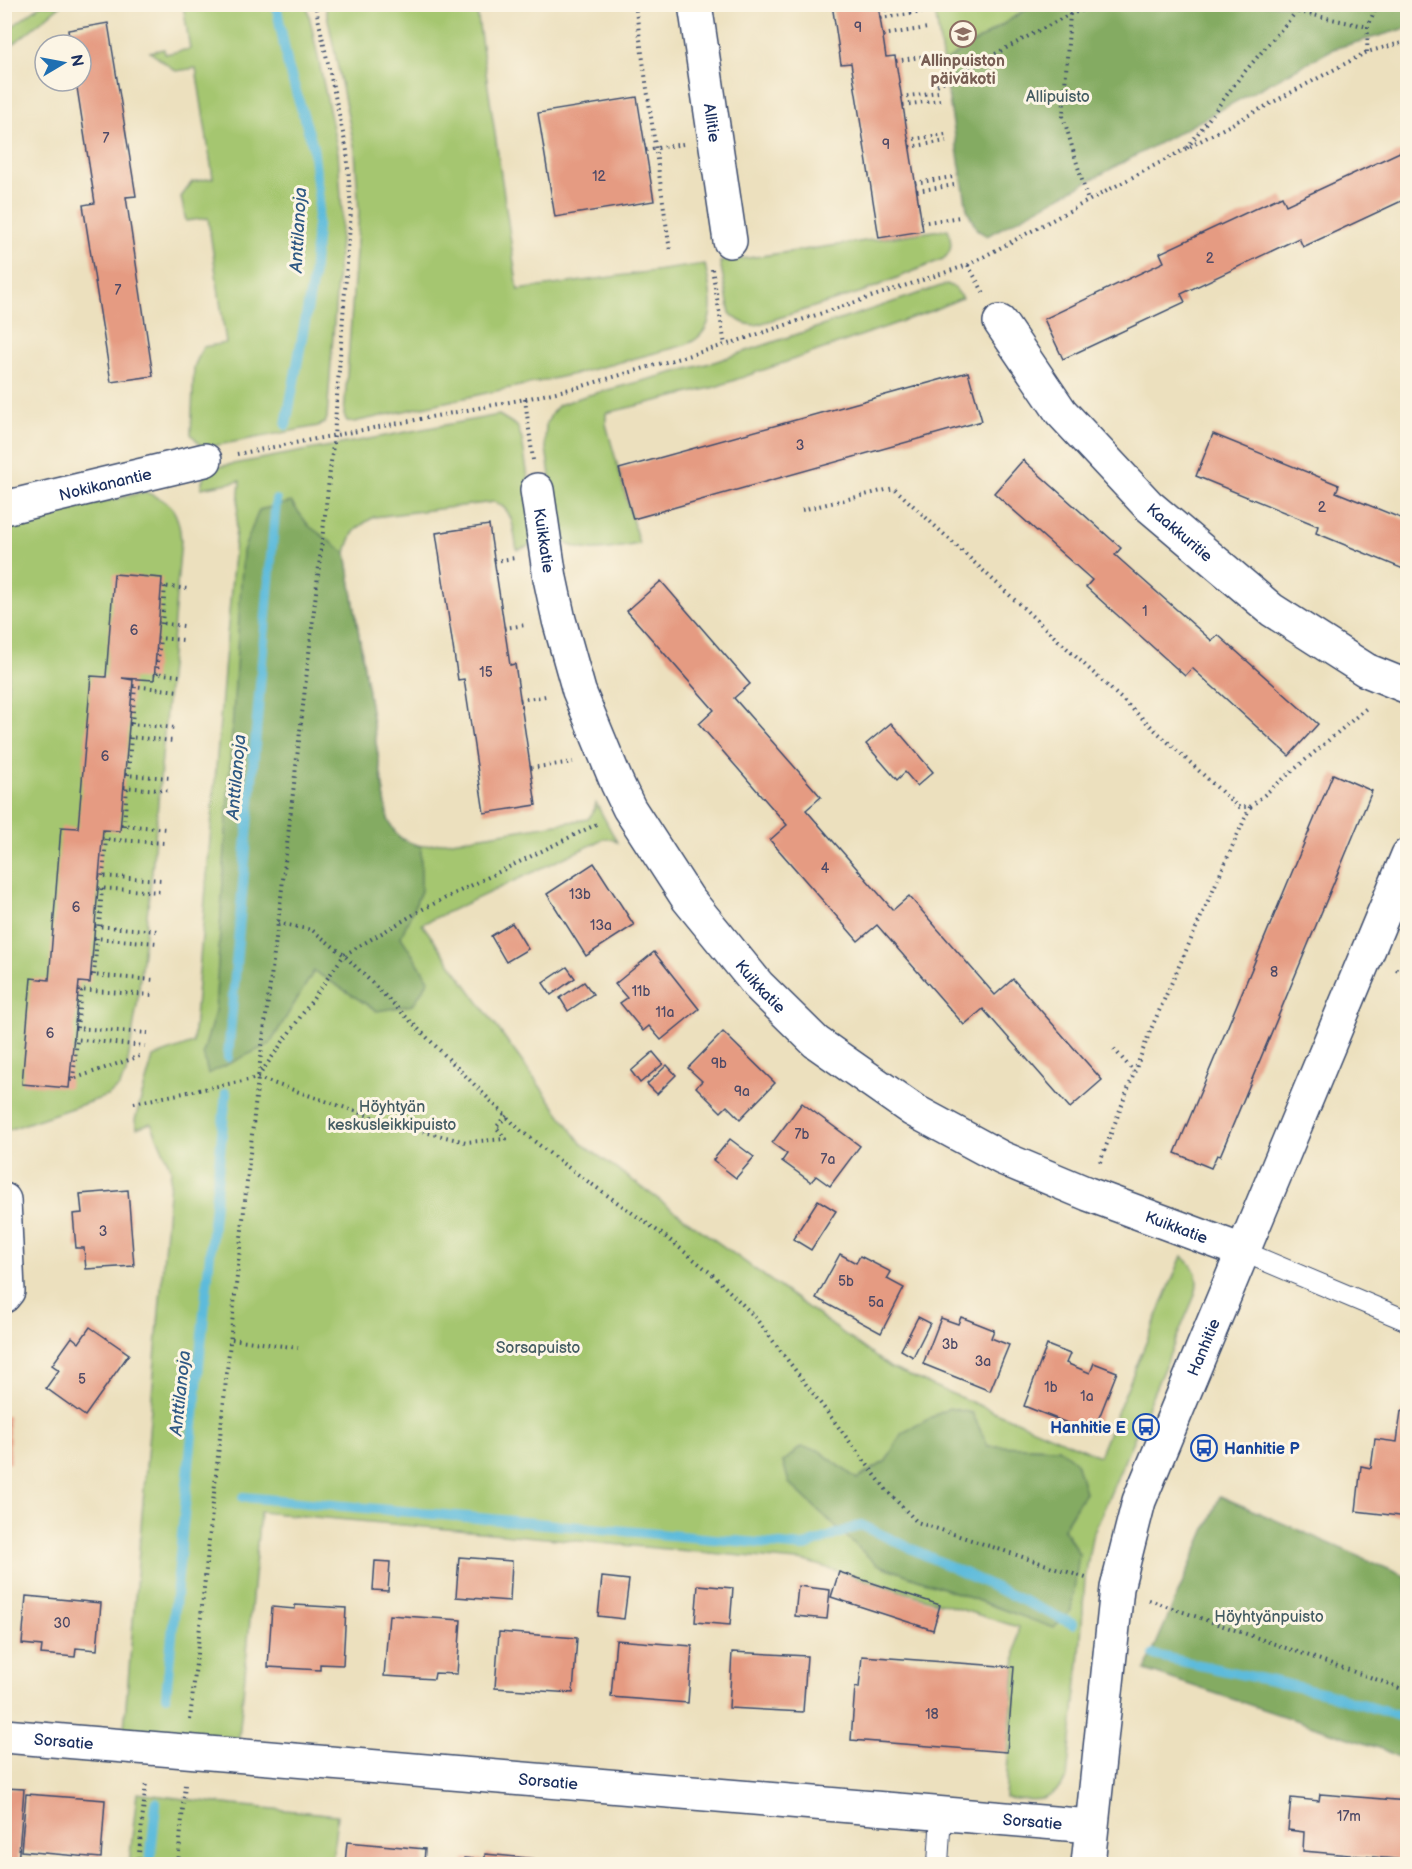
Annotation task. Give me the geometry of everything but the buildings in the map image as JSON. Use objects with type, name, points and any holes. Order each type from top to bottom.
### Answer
[{"type":"street","name":"Allitie","points":[[694,4],[720,250]]},
{"type":"street","name":"Kaakkuritie","points":[[1000,322],[1061,412],[1148,505],[1272,610],[1366,670],[1407,687]]},
{"type":"street","name":"Nokikanantie","points":[[4,508],[205,460]]},
{"type":"street","name":"Kuikkatie","points":[[537,490],[550,578],[579,691],[629,808],[688,899],[753,980],[816,1042],[923,1115],[993,1153],[1088,1194],[1242,1251]]},
{"type":"street","name":"Hanhitie","points":[[1088,1864],[1117,1588],[1139,1501],[1407,855]]},
{"type":"street","points":[[4,1200],[8,1291],[4,1296]]},
{"type":"street","name":"Sorsatie","points":[[4,1736],[1091,1826]]},
{"type":"lane","points":[[1242,1251],[1407,1321]]},
{"type":"lane","points":[[938,1864],[941,1814]]},
{"type":"path","points":[[4,9],[10,4]]},
{"type":"path","points":[[178,1864],[207,1551],[232,1339],[258,1078],[334,436],[351,211],[347,151],[315,4]]},
{"type":"path","points":[[635,4],[670,251]]},
{"type":"path","points":[[879,11],[918,4]]},
{"type":"path","points":[[937,86],[1070,14],[1105,4]]},
{"type":"path","points":[[1263,4],[1368,27]]},
{"type":"path","points":[[1186,149],[1241,76],[1303,4]]},
{"type":"path","points":[[1367,52],[1368,27],[1377,4]]},
{"type":"path","points":[[880,18],[924,12]]},
{"type":"path","points":[[1070,14],[1063,116],[1088,201]]},
{"type":"path","points":[[883,36],[927,28]]},
{"type":"path","points":[[205,460],[579,387],[725,345],[968,265],[1367,52],[1407,41]]},
{"type":"path","points":[[896,61],[931,55]]},
{"type":"path","points":[[901,98],[938,92]]},
{"type":"path","points":[[903,105],[940,100]]},
{"type":"path","points":[[908,140],[946,134]]},
{"type":"path","points":[[910,147],[946,141]]},
{"type":"path","points":[[646,150],[693,143]]},
{"type":"path","points":[[915,183],[953,177]]},
{"type":"path","points":[[917,191],[954,185]]},
{"type":"path","points":[[921,223],[960,217]]},
{"type":"path","points":[[720,250],[725,345]]},
{"type":"path","points":[[525,399],[537,490]]},
{"type":"path","points":[[802,510],[894,488],[1238,807],[1250,807]]},
{"type":"path","points":[[184,626],[160,623],[163,586],[188,589]]},
{"type":"path","points":[[180,676],[155,674],[158,638],[183,640]]},
{"type":"path","points":[[176,728],[131,724],[134,687],[178,691]]},
{"type":"path","points":[[1088,1194],[1151,1029],[1250,807],[1377,700]]},
{"type":"path","points":[[171,778],[127,775],[130,737],[174,741]]},
{"type":"path","points":[[531,768],[579,761]]},
{"type":"path","points":[[167,829],[122,826],[125,788],[170,791]]},
{"type":"path","points":[[258,1078],[344,955],[423,909],[629,808]]},
{"type":"path","points":[[162,880],[101,876],[104,839],[165,843]]},
{"type":"path","points":[[158,931],[97,926],[100,888],[161,892]]},
{"type":"path","points":[[278,923],[312,930],[344,955],[520,1130],[666,1237],[712,1274],[754,1316],[888,1492],[917,1522],[1092,1580]]},
{"type":"path","points":[[154,980],[92,975],[96,938],[157,943]]},
{"type":"path","points":[[1392,967],[1407,974]]},
{"type":"path","points":[[148,1033],[76,1028],[79,990],[152,995]]},
{"type":"path","points":[[143,1055],[72,1079],[75,1040],[145,1046]]},
{"type":"path","points":[[1114,1049],[1134,1072]]},
{"type":"path","points":[[134,1103],[258,1078],[396,1125],[466,1142],[506,1140],[496,1127],[507,1116]]},
{"type":"path","points":[[232,1339],[298,1348]]},
{"type":"path","points":[[1142,1597],[1395,1686],[1407,1693]]},
{"type":"path","points":[[138,1864],[146,1774]]},
{"type":"green space","name":"Allinpuiston päiväkoti","points":[[934,4],[1033,5],[943,63]]},
{"type":"green space","points":[[41,5],[61,5],[5,51],[5,32]]},
{"type":"green space","points":[[183,5],[307,5],[338,152],[342,212],[325,423],[203,448],[191,434],[194,367],[203,347],[226,343],[208,218],[186,221],[181,197],[192,182],[213,178],[196,68],[176,71],[150,52],[164,49],[165,54],[190,49]]},
{"type":"green space","points":[[325,5],[476,5],[518,290],[705,264],[711,310],[704,331],[685,345],[579,373],[354,422],[347,421],[344,415],[359,213],[355,150]]},
{"type":"green space","name":"Allipuisto","points":[[1033,5],[1407,5],[1407,28],[1333,49],[987,236],[977,230],[967,209],[943,63]]},
{"type":"green space","points":[[948,229],[950,249],[943,259],[865,291],[756,325],[742,322],[730,313],[720,262]]},
{"type":"green space","points":[[947,284],[955,288],[962,298],[715,387],[606,413],[606,424],[639,544],[590,550],[560,541],[545,442],[546,425],[559,405],[714,362]]},
{"type":"green space","name":"Sorsapuisto","points":[[499,415],[517,426],[522,439],[537,536],[529,546],[517,550],[514,528],[509,515],[501,505],[494,502],[374,517],[355,531],[346,553],[388,819],[397,834],[404,840],[421,846],[588,819],[596,803],[617,842],[604,839],[422,924],[581,1143],[891,1368],[1099,1456],[1182,1256],[1194,1268],[1197,1278],[1195,1295],[1092,1537],[1085,1579],[1067,1778],[1054,1793],[1033,1800],[1005,1798],[1018,1627],[808,1562],[260,1512],[239,1738],[124,1729],[171,1169],[151,1123],[137,1128],[135,1120],[153,1057],[193,1043],[240,481],[201,488],[205,475],[217,467]],"holes":[[[972,1413],[988,1446],[1058,1448],[1085,1492],[1063,1528],[1079,1554],[783,1462],[818,1450],[857,1479],[886,1461],[902,1433]]]},
{"type":"green space","points":[[145,492],[162,499],[172,509],[176,515],[181,540],[152,871],[137,1005],[126,1073],[119,1087],[107,1096],[5,1131],[4,730],[10,663],[4,662],[5,533],[11,526],[25,520]]},
{"type":"green space","points":[[291,502],[309,526],[346,553],[388,819],[400,837],[421,846],[421,891],[401,937],[429,980],[413,1005],[377,1011],[314,971],[270,1044],[208,1074],[203,1053],[215,1012],[243,551],[259,510]]},
{"type":"green space","points":[[949,1408],[972,1413],[988,1446],[1058,1448],[1076,1462],[1085,1492],[1063,1528],[1079,1554],[1071,1611],[1054,1628],[876,1564],[789,1483],[783,1462],[801,1447],[818,1450],[857,1479],[886,1461],[902,1433]]},
{"type":"green space","name":"Höyhtyänpuisto","points":[[1220,1496],[1407,1577],[1407,1762],[1385,1750],[1145,1670]]},
{"type":"green space","points":[[137,1793],[337,1815],[332,1864],[129,1864]]},
{"type":"waterway","name":"Anttilanoja","points":[[276,4],[288,66],[313,146],[319,200],[313,278],[286,425]]},
{"type":"waterway","name":"Anttilanoja","points":[[228,1057],[276,500]]},
{"type":"waterway","name":"Anttilanoja","points":[[166,1696],[226,1093]]},
{"type":"waterway","points":[[243,1497],[803,1547],[861,1525],[1073,1624]]},
{"type":"waterway","points":[[1154,1655],[1326,1693],[1408,1719]]},
{"type":"waterway","name":"Anttilanoja","points":[[150,1864],[156,1803]]},
{"type":"place","name":"Allinpuiston päiväkoti","points":[[963,34]]},
{"type":"place","name":"Hanhitie E","points":[[1146,1427]]},
{"type":"place","name":"Hanhitie P","points":[[1204,1448]]},
{"type":"park label","name":"Höyhtyän keskusleikkipuisto","points":[[392,1115]]}]
